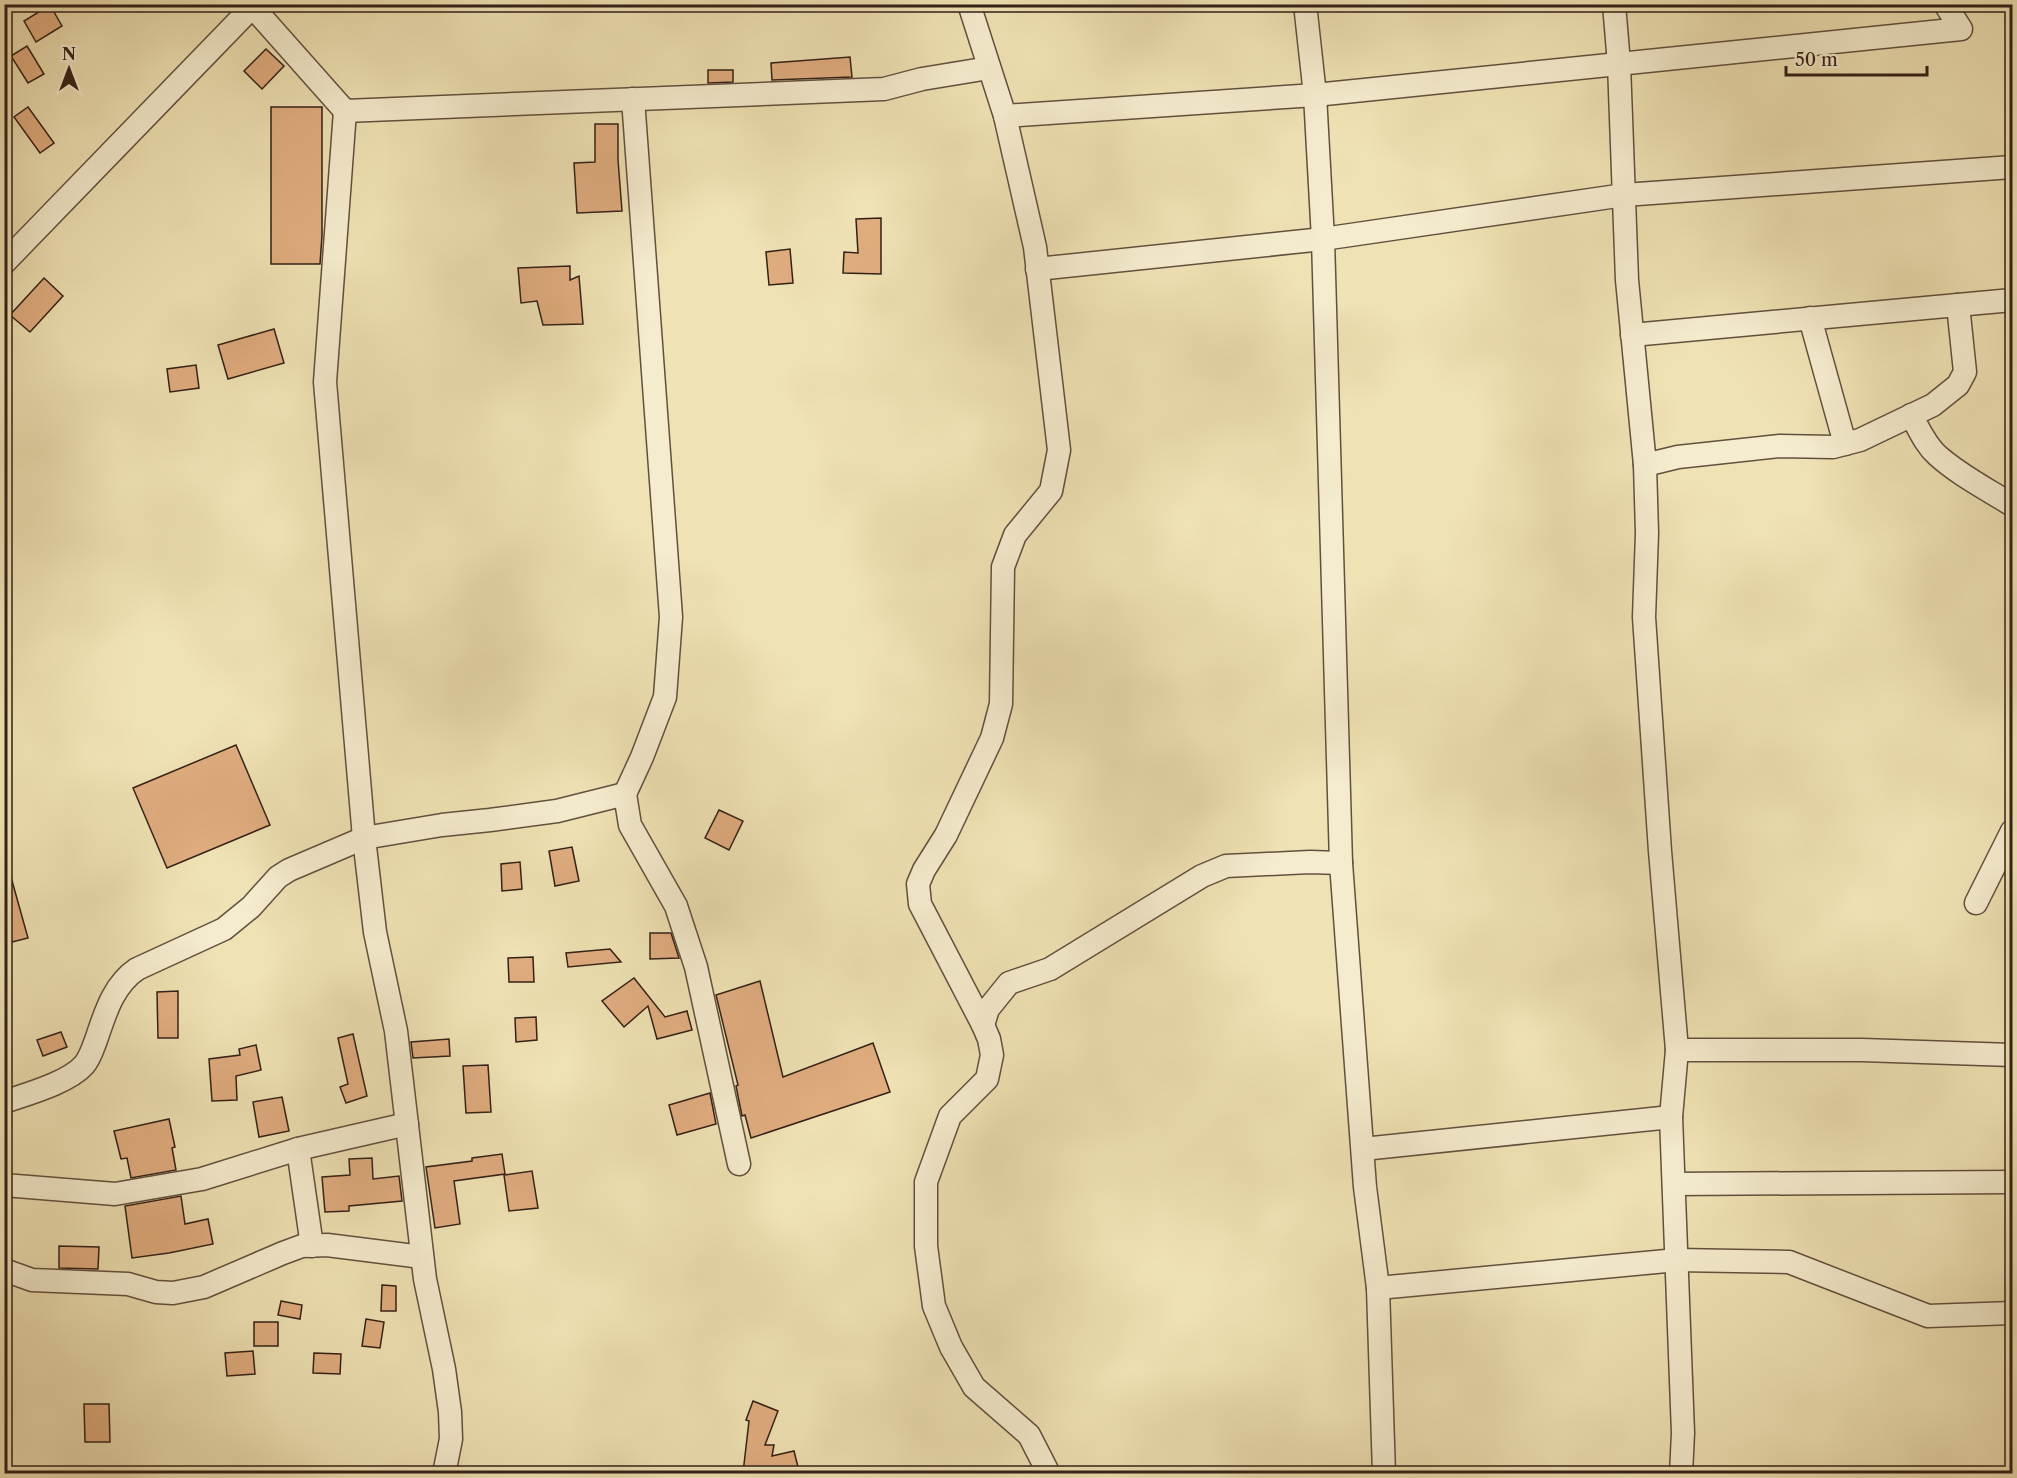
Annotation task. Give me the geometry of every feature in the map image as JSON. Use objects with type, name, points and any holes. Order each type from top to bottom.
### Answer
[{"type":"street","points":[[969,4],[1005,116],[1035,247],[1059,450],[1051,491],[1015,535],[1003,567],[1000,704],[992,738],[964,800],[918,884],[920,904],[983,1025],[992,1055],[987,1079],[950,1116],[926,1182],[926,1246],[934,1306],[951,1347],[974,1387],[1029,1436],[1049,1473]]},
{"type":"street","points":[[1305,4],[1315,95],[1323,239],[1341,863],[1365,1187],[1378,1288],[1384,1473]]},
{"type":"street","points":[[1614,4],[1619,64],[1627,280],[1645,465],[1647,533],[1644,617],[1660,851],[1677,1050],[1671,1117],[1683,1433],[1681,1473]]},
{"type":"street","points":[[1005,116],[1315,95],[1961,29],[1945,4]]},
{"type":"street","points":[[4,263],[252,6],[345,111],[325,382],[364,838],[375,932],[396,1031],[422,1257],[450,1412],[452,1439],[444,1473]]},
{"type":"street","points":[[345,111],[884,89],[922,79],[989,68]]},
{"type":"street","points":[[633,99],[671,617],[665,697],[625,794],[630,825],[676,906],[696,967],[739,1164]]},
{"type":"street","points":[[1037,269],[1323,239],[1624,195],[2013,167]]},
{"type":"street","points":[[1632,335],[2013,300]]},
{"type":"street","points":[[1645,465],[1678,457],[1780,446],[1833,447],[1860,440],[1933,405],[1958,385],[1965,372],[1958,305]]},
{"type":"street","points":[[1810,318],[1845,444]]},
{"type":"street","points":[[1911,415],[1936,454],[1958,471],[2013,505]]},
{"type":"street","points":[[4,1102],[57,1083],[84,1065],[92,1051],[108,1005],[126,976],[225,929],[251,907],[278,877],[289,870],[364,838],[442,825],[557,811],[625,794]]},
{"type":"street","points":[[1976,903],[2013,831]]},
{"type":"street","points":[[983,1025],[988,1009],[1009,983],[1050,969],[1202,876],[1226,866],[1310,862],[1341,863]]},
{"type":"street","points":[[1677,1050],[1862,1050],[2013,1055]]},
{"type":"street","points":[[1363,1149],[1671,1117]]},
{"type":"street","points":[[4,1185],[115,1194],[202,1179],[298,1149],[407,1124]]},
{"type":"street","points":[[298,1149],[312,1246]]},
{"type":"street","points":[[1674,1184],[2013,1182]]},
{"type":"street","points":[[4,1270],[32,1280],[128,1284],[156,1292],[173,1293],[204,1287],[302,1246],[327,1245],[422,1257]]},
{"type":"street","points":[[1378,1288],[1677,1260],[1789,1262],[1928,1316],[2013,1313]]},
{"type":"building","points":[[50,5],[62,26],[36,42],[24,21]]},
{"type":"building","points":[[27,46],[44,74],[28,83],[11,56]]},
{"type":"building","points":[[266,49],[284,66],[262,89],[244,71]]},
{"type":"building","points":[[850,57],[852,77],[772,80],[771,63]]},
{"type":"building","points":[[708,70],[733,70],[733,82],[708,83]]},
{"type":"building","points":[[28,107],[54,143],[40,153],[14,117]]},
{"type":"building","points":[[271,107],[322,107],[320,264],[271,264]]},
{"type":"building","points":[[595,124],[618,124],[622,211],[577,213],[574,163],[595,162]]},
{"type":"building","points":[[881,218],[881,274],[843,273],[844,252],[858,253],[856,219]]},
{"type":"building","points":[[790,249],[793,283],[769,285],[766,252]]},
{"type":"building","points":[[570,266],[570,280],[579,276],[583,324],[543,325],[537,301],[521,303],[518,268]]},
{"type":"building","points":[[44,278],[63,296],[30,332],[10,315]]},
{"type":"building","points":[[274,329],[284,363],[228,379],[218,345]]},
{"type":"building","points":[[196,365],[199,388],[170,392],[167,369]]},
{"type":"building","points":[[236,745],[270,825],[167,868],[133,788]]},
{"type":"building","points":[[719,810],[743,821],[729,850],[705,838]]},
{"type":"building","points":[[572,847],[579,881],[555,886],[549,851]]},
{"type":"building","points":[[520,862],[522,889],[502,891],[501,864]]},
{"type":"building","points":[[9,870],[28,938],[4,944],[4,871]]},
{"type":"building","points":[[650,933],[671,933],[679,958],[650,959]]},
{"type":"building","points":[[610,949],[621,962],[568,967],[566,953]]},
{"type":"building","points":[[533,957],[534,982],[509,982],[508,958]]},
{"type":"building","points":[[634,978],[665,1017],[687,1011],[692,1030],[657,1039],[648,1006],[624,1027],[602,1001]]},
{"type":"building","points":[[760,981],[783,1077],[873,1043],[890,1092],[751,1138],[745,1115],[742,1116],[736,1086],[738,1085],[716,995]]},
{"type":"building","points":[[178,991],[178,1038],[158,1038],[157,992]]},
{"type":"building","points":[[536,1017],[537,1040],[516,1042],[515,1018]]},
{"type":"building","points":[[61,1032],[67,1047],[43,1056],[37,1040]]},
{"type":"building","points":[[353,1034],[367,1096],[346,1103],[340,1087],[348,1084],[338,1038]]},
{"type":"building","points":[[449,1039],[450,1056],[413,1058],[411,1042]]},
{"type":"building","points":[[256,1045],[261,1070],[236,1076],[237,1100],[212,1101],[209,1059],[240,1055],[239,1049]]},
{"type":"building","points":[[488,1065],[491,1112],[466,1113],[463,1066]]},
{"type":"building","points":[[710,1093],[716,1124],[677,1135],[669,1105]]},
{"type":"building","points":[[282,1097],[289,1131],[259,1137],[253,1102]]},
{"type":"building","points":[[169,1119],[175,1147],[172,1148],[176,1170],[131,1178],[127,1158],[121,1159],[114,1131]]},
{"type":"building","points":[[502,1154],[505,1174],[454,1181],[460,1224],[435,1228],[426,1167],[472,1161],[472,1158]]},
{"type":"building","points":[[372,1158],[373,1179],[399,1176],[402,1201],[349,1206],[349,1211],[325,1212],[322,1177],[350,1175],[349,1159]]},
{"type":"building","points":[[532,1171],[538,1208],[509,1211],[504,1175]]},
{"type":"building","points":[[181,1196],[185,1224],[208,1219],[213,1244],[132,1258],[125,1206]]},
{"type":"building","points":[[59,1246],[99,1247],[98,1269],[59,1268]]},
{"type":"building","points":[[382,1285],[396,1286],[396,1311],[381,1311]]},
{"type":"building","points":[[281,1301],[302,1305],[300,1319],[278,1315]]},
{"type":"building","points":[[366,1319],[384,1322],[380,1348],[362,1346]]},
{"type":"building","points":[[254,1322],[278,1322],[278,1346],[254,1346]]},
{"type":"building","points":[[253,1351],[255,1374],[227,1376],[225,1353]]},
{"type":"building","points":[[314,1353],[341,1354],[340,1374],[313,1373]]},
{"type":"building","points":[[753,1401],[778,1411],[765,1445],[774,1445],[772,1456],[794,1451],[798,1467],[771,1473],[743,1473],[749,1421],[746,1420]]},
{"type":"building","points":[[84,1404],[109,1404],[110,1442],[85,1442]]}]
